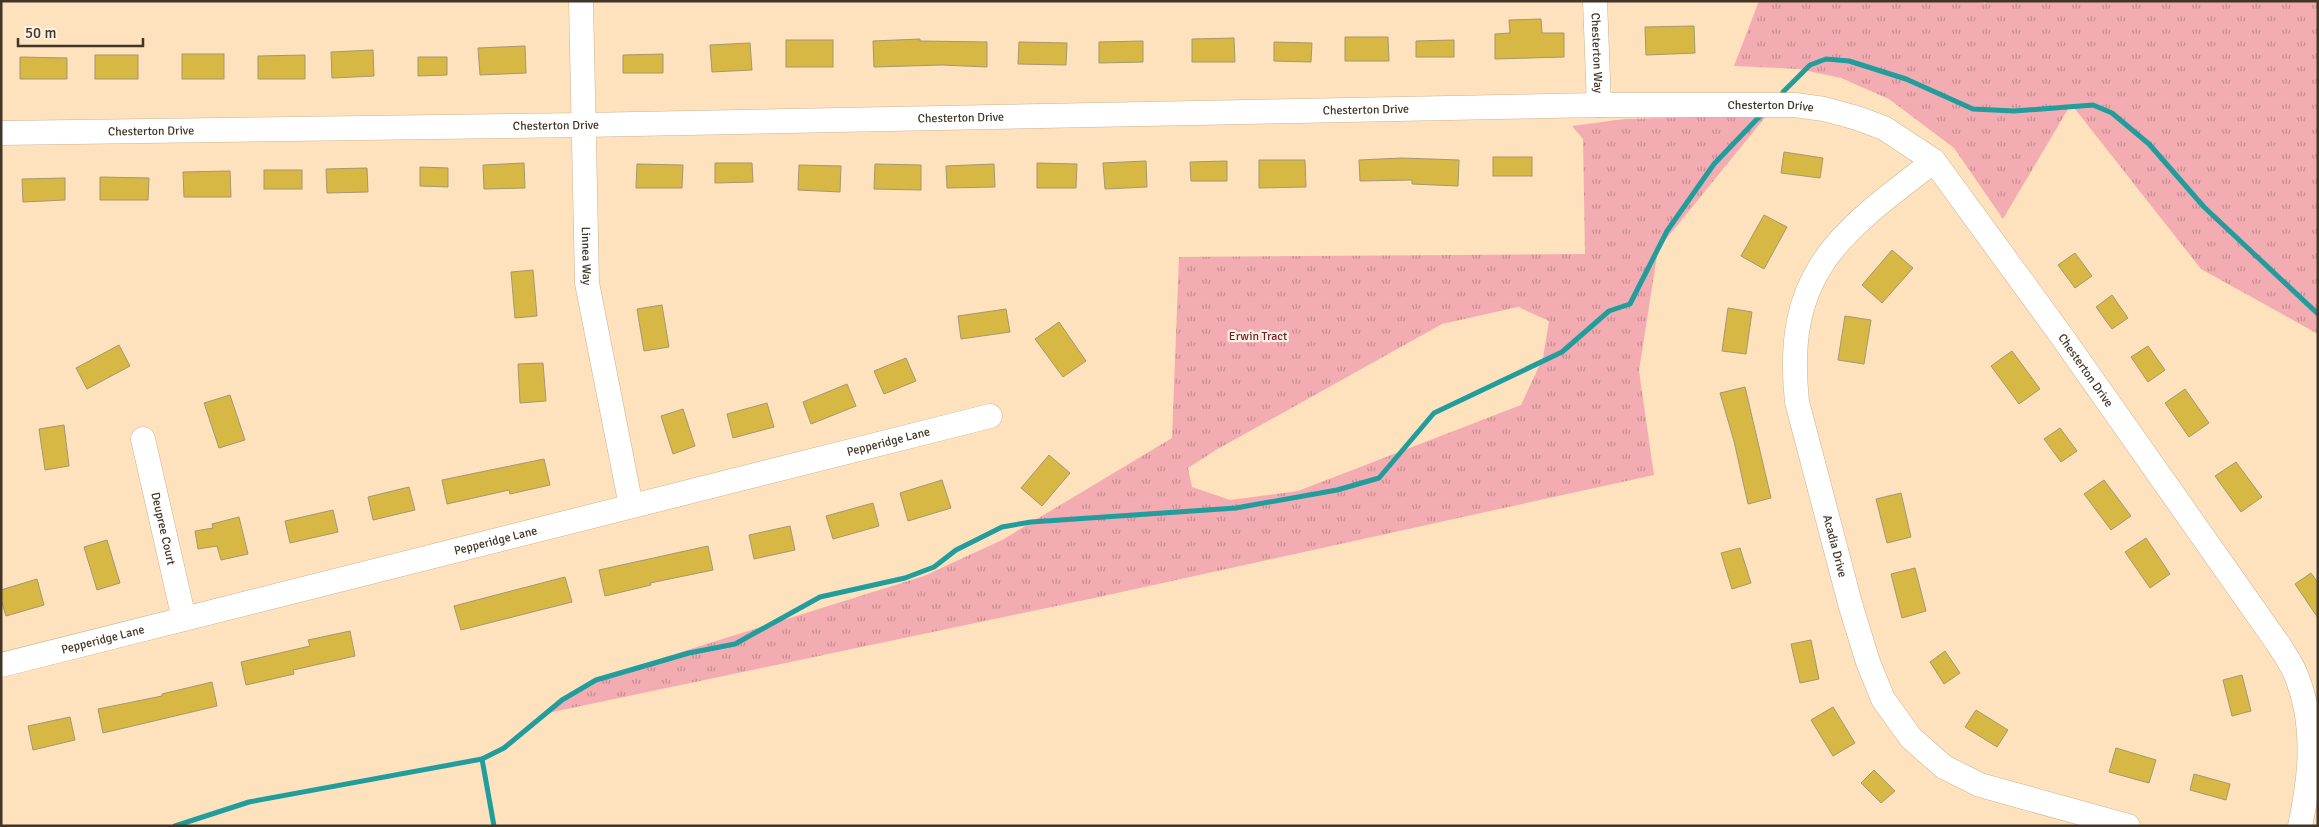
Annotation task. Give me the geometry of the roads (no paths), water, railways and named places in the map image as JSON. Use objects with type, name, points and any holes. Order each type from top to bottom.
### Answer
[{"type":"street","name":"Linnea Way","points":[[581,1],[587,283],[631,506]]},
{"type":"street","name":"Chesterton Way","points":[[1595,1],[1599,105]]},
{"type":"street","name":"Chesterton Drive","points":[[1,133],[584,125],[1599,105],[1768,104],[1824,109],[1857,118],[1884,128],[1934,161],[2063,338],[2258,613],[2296,674],[2304,701],[2309,728],[2310,757],[2307,793],[2300,826]]},
{"type":"street","name":"Acadia Drive","points":[[1934,161],[1866,213],[1834,244],[1808,290],[1797,330],[1794,375],[1797,402],[1851,608],[1868,662],[1883,699],[1911,738],[1927,754],[1944,767],[1980,785],[2124,825]]},
{"type":"street","name":"Pepperidge Lane","points":[[1,665],[990,416]]},
{"type":"street","name":"Deupree Court","points":[[143,440],[184,619]]},
{"type":"waterway","points":[[1783,92],[1810,65],[1826,59],[1849,61],[1906,79],[1973,109],[2014,111],[2093,105],[2112,113],[2149,144],[2204,207],[2318,314]]},
{"type":"waterway","points":[[175,826],[249,802],[482,759],[504,748],[562,700],[596,680],[689,653],[735,644],[820,597],[905,578],[934,567],[956,550],[1002,527],[1031,522],[1236,508],[1337,490],[1379,478],[1434,413],[1562,352],[1609,311],[1630,304],[1667,231],[1714,164],[1760,116]]},
{"type":"waterway","points":[[482,759],[494,826]]},
{"type":"park label","name":"Erwin Tract","points":[[1258,336]]}]
